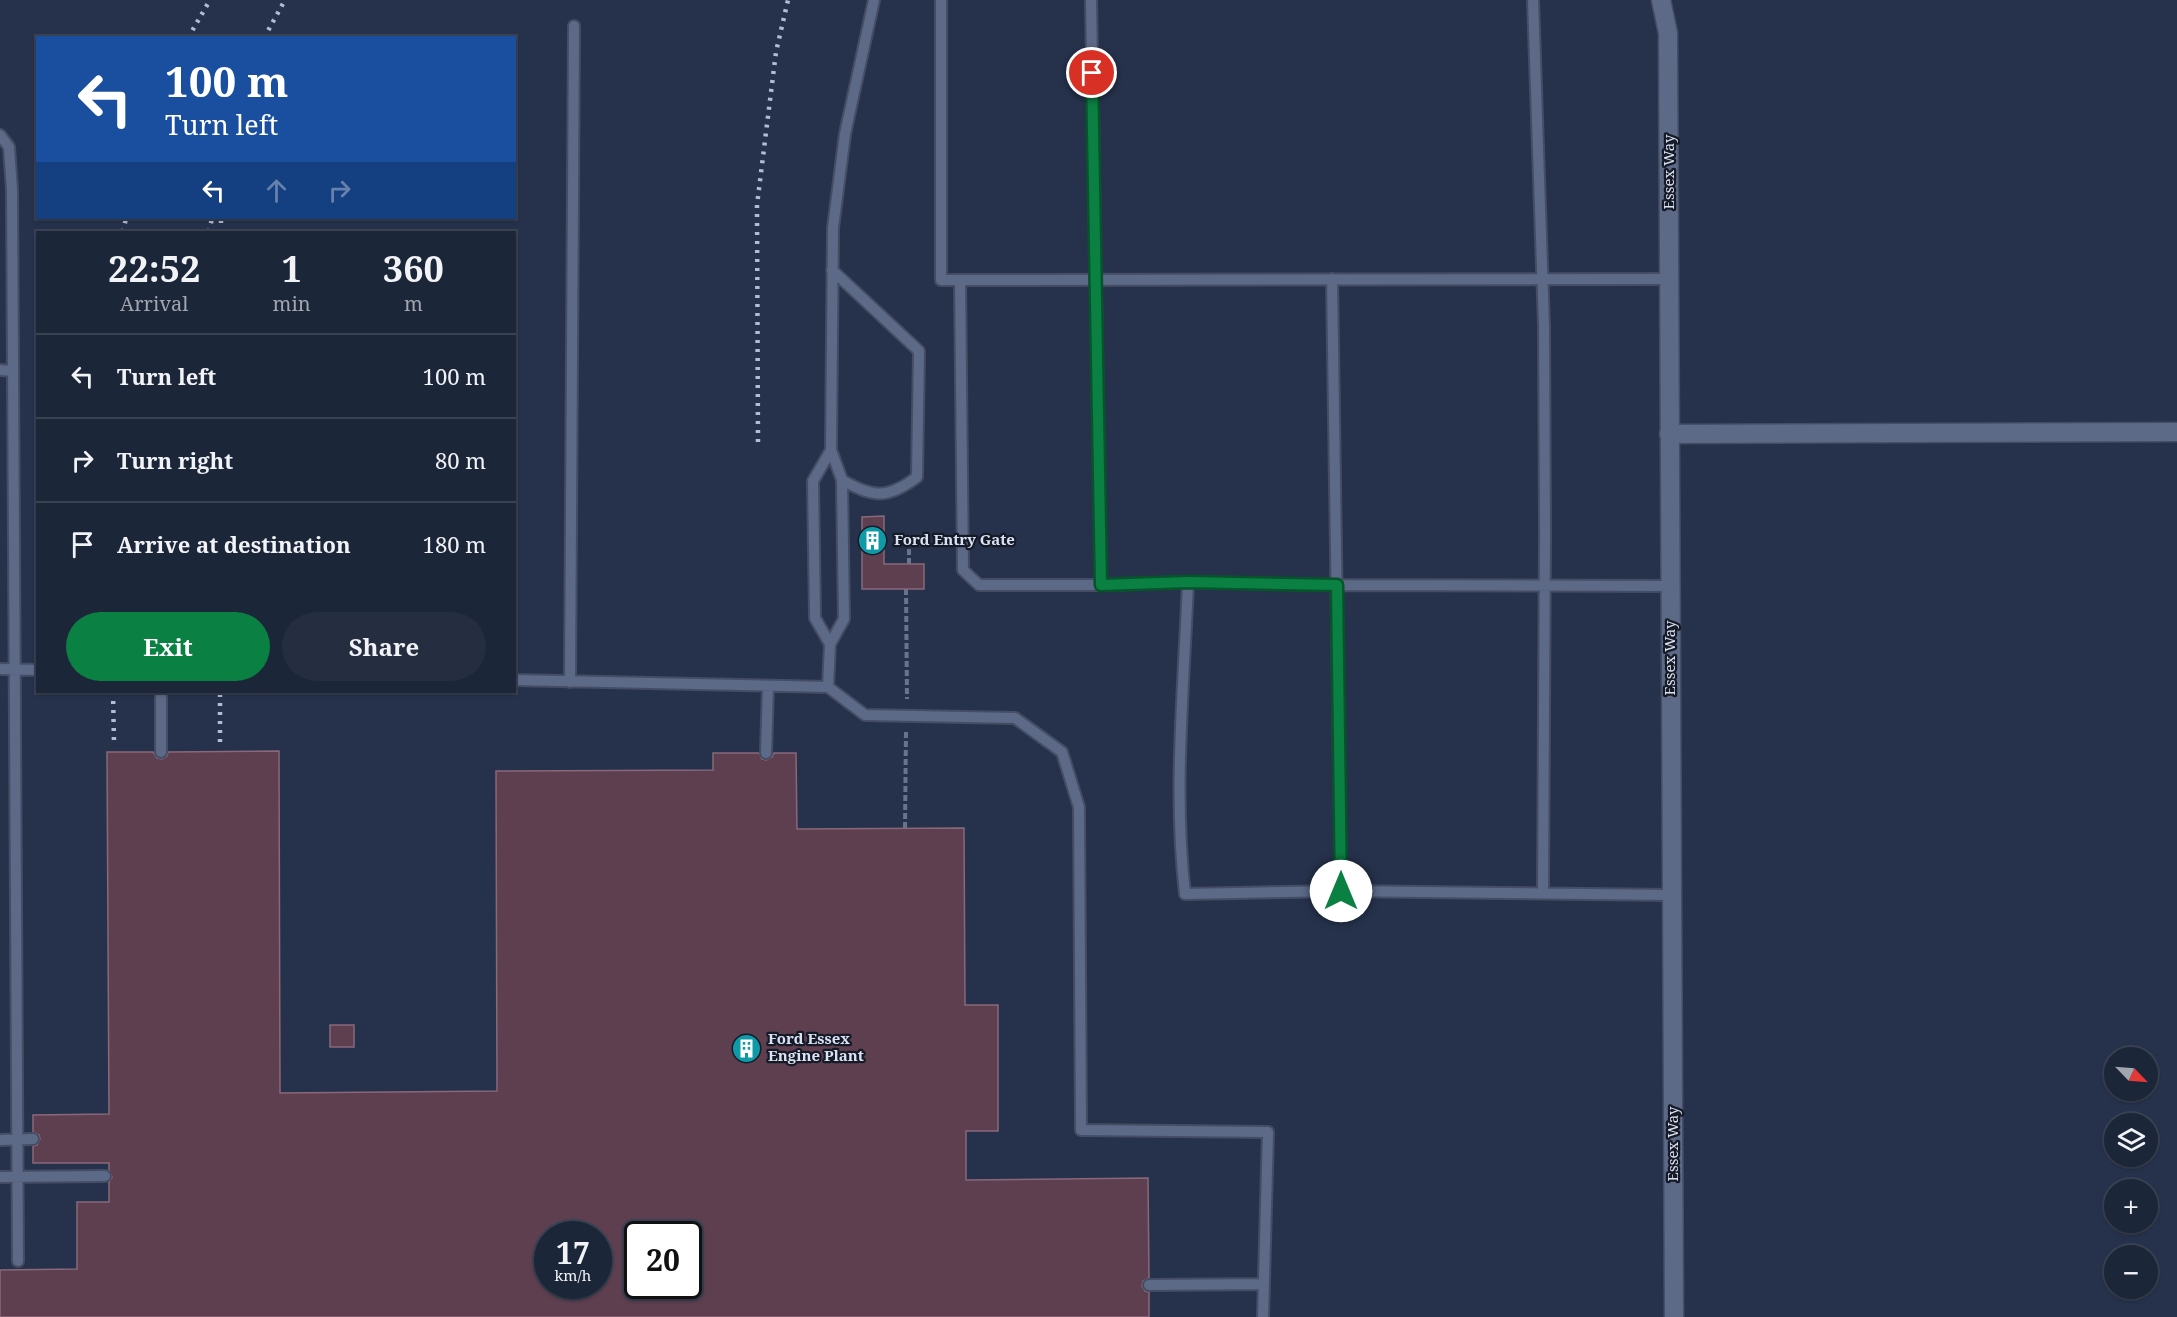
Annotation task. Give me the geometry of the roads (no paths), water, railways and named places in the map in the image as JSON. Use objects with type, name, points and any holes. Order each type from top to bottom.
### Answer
[{"type":"street","name":"Essex Way","points":[[1661,0],[1668,33],[1674,1317]]},
{"type":"street","points":[[1669,434],[2177,432]]},
{"type":"lane","points":[[828,687],[830,644],[844,619],[842,480],[831,450],[833,228],[845,134],[874,0]]},
{"type":"lane","points":[[941,0],[942,280],[1669,279]]},
{"type":"lane","points":[[1091,0],[1101,585]]},
{"type":"lane","points":[[1533,0],[1542,278],[1545,586],[1543,893]]},
{"type":"lane","points":[[570,682],[574,26]]},
{"type":"lane","points":[[0,135],[9,147],[12,190],[18,1262]]},
{"type":"lane","points":[[832,270],[919,351],[917,477],[900,490],[879,495],[857,489],[842,480]]},
{"type":"lane","points":[[1332,279],[1341,891]]},
{"type":"lane","points":[[960,280],[963,570],[979,585],[1188,582],[1670,586]]},
{"type":"lane","points":[[0,370],[13,371]]},
{"type":"lane","points":[[830,644],[815,618],[813,481],[831,450]]},
{"type":"lane","points":[[1188,582],[1182,709],[1180,849],[1185,894],[1341,891],[1672,895]]},
{"type":"lane","points":[[0,669],[36,670]]},
{"type":"lane","points":[[516,680],[828,687],[865,715],[1015,718],[1062,752],[1079,807],[1081,1130],[1268,1132],[1263,1317]]},
{"type":"lane","points":[[766,753],[768,686]]},
{"type":"lane","points":[[161,693],[161,752]]},
{"type":"lane","points":[[0,1140],[33,1139]]},
{"type":"lane","points":[[0,1177],[105,1176]]},
{"type":"lane","points":[[1149,1286],[1264,1284]]},
{"type":"railway","points":[[189,36],[210,0]]},
{"type":"railway","points":[[265,36],[285,0]]},
{"type":"railway","points":[[758,442],[757,205],[776,52],[788,0]]},
{"type":"railway","points":[[123,231],[126,219]]},
{"type":"railway","points":[[209,231],[212,219]]},
{"type":"railway","points":[[221,219],[221,231]]},
{"type":"railway","points":[[113,693],[114,743]]},
{"type":"railway","points":[[220,693],[220,742]]},
{"type":"place","name":"Ford Entry Gate","points":[[873,540]]},
{"type":"place","name":"Ford Essex Engine Plant","points":[[747,1048]]}]
